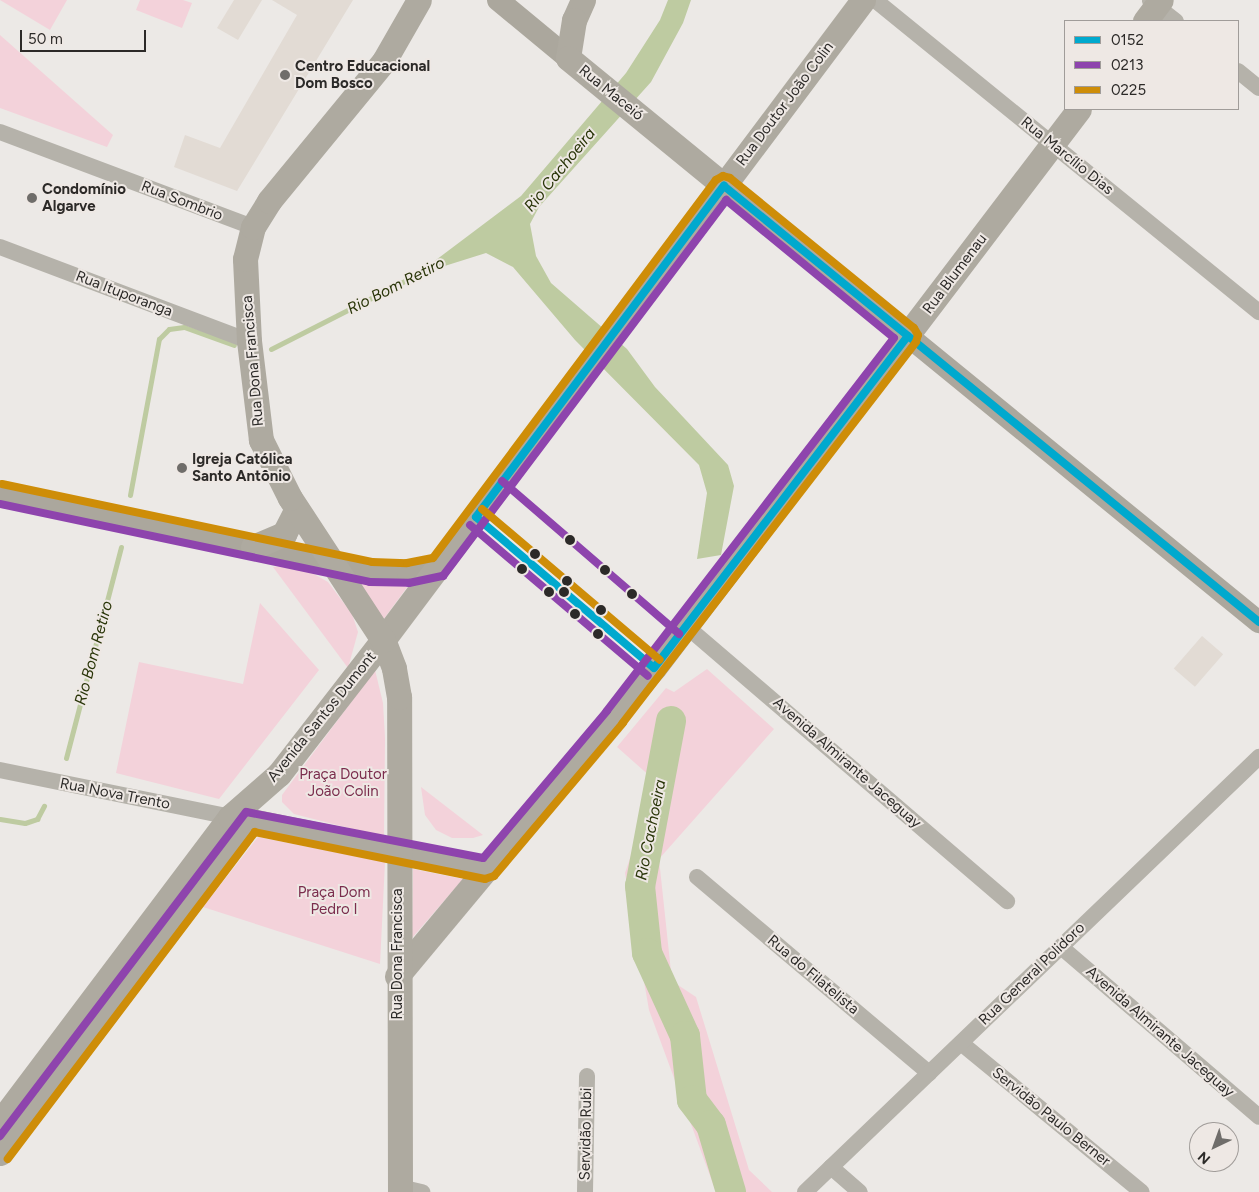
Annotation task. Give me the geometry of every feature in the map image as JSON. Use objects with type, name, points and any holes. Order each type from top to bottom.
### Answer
[{"type":"main road","name":"Rua Dona Francisca","points":[[407,1190],[397,976],[399,698],[394,668],[384,640],[297,509],[261,440],[249,341],[245,259],[253,227],[268,201],[384,61],[420,0]]},
{"type":"main road","name":"Rua Maceió","points":[[498,0],[908,336]]},
{"type":"main road","points":[[568,58],[574,20],[582,0]]},
{"type":"main road","name":"Rua Doutor João Colin","points":[[384,640],[863,0]]},
{"type":"main road","name":"Rua Blumenau","points":[[397,976],[615,717],[908,336],[1078,110]]},
{"type":"main road","points":[[908,336],[1259,622]]},
{"type":"main road","points":[[0,494],[386,574],[439,567]]},
{"type":"main road","points":[[253,547],[284,534],[297,509]]},
{"type":"main road","name":"Avenida Santos Dumont","points":[[0,1153],[250,821],[279,774],[384,640]]},
{"type":"main road","points":[[250,821],[268,801],[279,774]]},
{"type":"main road","name":"Avenida Santos Dumont","points":[[0,1122],[250,821]]},
{"type":"main road","name":"Rua Nova Trento","points":[[250,821],[487,869]]},
{"type":"street","name":"Rua Marcílio Dias","points":[[874,0],[1259,312]]},
{"type":"street","points":[[1153,7],[1174,20]]},
{"type":"street","points":[[1239,72],[1259,88]]},
{"type":"street","name":"Rua Sombrio","points":[[0,132],[253,227]]},
{"type":"street","name":"Rua Ituporanga","points":[[0,247],[249,341]]},
{"type":"street","name":"Avenida Almirante Jaceguay","points":[[686,626],[1007,901]]},
{"type":"street","name":"Rua General Polidoro","points":[[805,1192],[1259,757]]},
{"type":"street","name":"Rua Nova Trento","points":[[0,770],[250,821]]},
{"type":"street","name":"Rua do Filatelista","points":[[697,877],[929,1073]]},
{"type":"street","name":"Avenida Almirante Jaceguay","points":[[1061,947],[1259,1117]]},
{"type":"street","name":"Servidão Paulo Berner","points":[[961,1043],[1142,1192]]},
{"type":"street","name":"Servidão Rubi","points":[[585,1192],[587,1076]]},
{"type":"street","points":[[831,1167],[860,1192]]},
{"type":"shaded area","points":[[234,0],[262,0],[238,40],[217,28]]},
{"type":"shaded area","name":"Centro Educacional Dom Bosco","points":[[272,0],[353,0],[237,191],[174,167],[185,135],[220,148],[297,15]]},
{"type":"shaded area","points":[[1202,636],[1223,654],[1195,687],[1174,668]]},
{"type":"green space","points":[[0,0],[67,0],[50,30]]},
{"type":"green space","points":[[140,0],[183,0],[192,3],[182,28],[136,10]]},
{"type":"green space","points":[[0,35],[113,135],[107,147],[0,108]]},
{"type":"green space","points":[[298,565],[328,582],[352,614],[358,632],[348,668],[273,567]]},
{"type":"green space","points":[[351,576],[408,586],[383,620]]},
{"type":"green space","points":[[260,603],[319,670],[219,799],[116,773],[139,662],[243,684]]},
{"type":"green space","points":[[707,669],[774,729],[659,859],[672,981],[696,997],[749,1170],[772,1192],[716,1192],[649,1010],[625,873],[646,811],[652,778],[617,747],[666,688],[674,692]]},
{"type":"green space","name":"Praça Doutor João Colin","points":[[375,670],[383,703],[385,738],[384,837],[294,814],[282,802],[282,795]]},
{"type":"green space","points":[[421,787],[483,835],[473,838],[452,838],[436,830],[425,815]]},
{"type":"green space","name":"Praça Dom Pedro I","points":[[258,837],[385,862],[380,964],[203,907]]},
{"type":"green space","points":[[413,869],[463,879],[412,938]]},
{"type":"water","points":[[668,0],[691,0],[683,23],[651,82],[539,207],[530,224],[536,256],[551,283],[627,349],[655,387],[728,465],[734,486],[721,555],[697,559],[707,493],[699,465],[575,340],[513,267],[486,253],[416,275],[521,196],[626,73],[660,20]]},
{"type":"waterway","name":"Rio Bom Retiro","points":[[271,349],[420,273]]},
{"type":"waterway","name":"Rio Bom Retiro","points":[[130,495],[159,339],[169,329],[184,327],[234,345]]},
{"type":"waterway","name":"Rio Bom Retiro","points":[[66,758],[121,547]]},
{"type":"waterway","name":"Rio Cachoeira","points":[[671,721],[640,886],[647,953],[685,1036],[692,1100],[711,1125],[731,1192]]},
{"type":"waterway","name":"Rio Bom Retiro","points":[[0,819],[25,823],[37,819],[44,806]]},
{"type":"transit line","name":"0225","points":[[2,484],[372,562],[407,563],[433,558],[716,180],[723,176],[730,178],[914,328],[918,335],[916,342],[623,723],[494,876],[485,879],[255,832],[8,1159]]},
{"type":"transit line","name":"0152","points":[[724,186],[1259,622]]},
{"type":"transit line","name":"0152","points":[[476,517],[724,186]]},
{"type":"transit line","name":"0213","points":[[0,504],[370,582],[409,583],[443,576],[726,200],[894,338],[607,711],[483,858],[246,812],[0,1136]]},
{"type":"transit line","name":"0152","points":[[476,517],[654,668],[908,336]]},
{"type":"transit line","name":"0213","points":[[502,481],[679,634]]},
{"type":"transit line","name":"0225","points":[[482,509],[660,660]]},
{"type":"transit line","name":"0213","points":[[470,525],[648,676]]},
{"type":"place","name":"Centro Educacional Dom Bosco","points":[[285,75]]},
{"type":"place","name":"Condomínio Algarve","points":[[32,198]]},
{"type":"place","name":"Igreja Católica Santo Antônio","points":[[182,468]]}]
